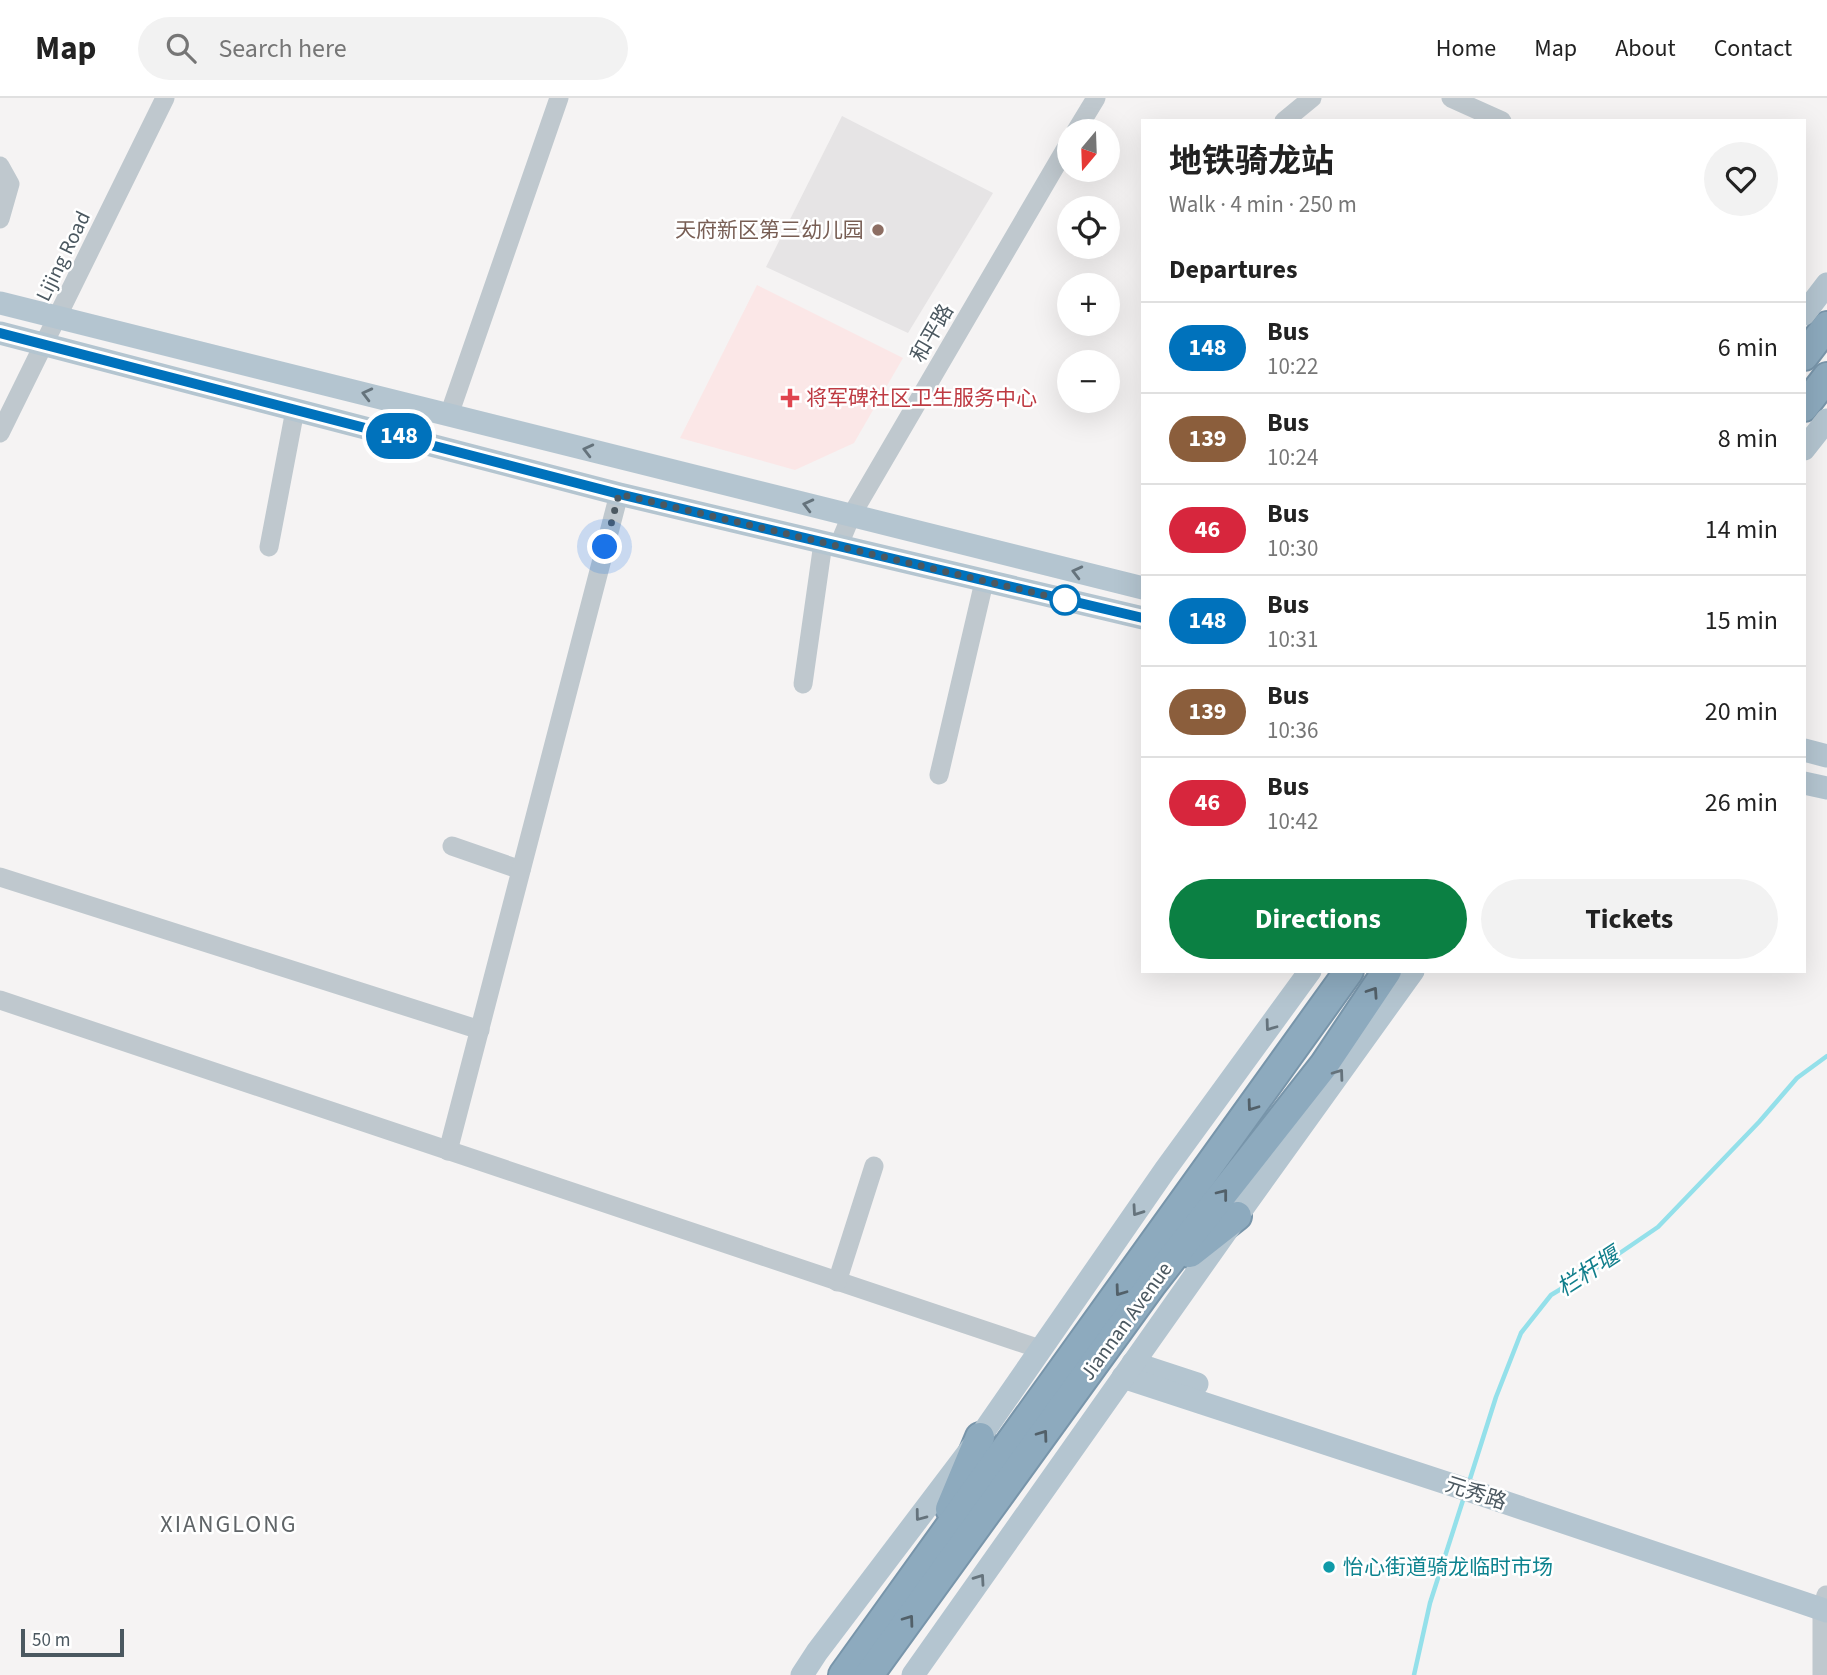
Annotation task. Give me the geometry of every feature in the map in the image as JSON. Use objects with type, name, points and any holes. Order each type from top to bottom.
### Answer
[{"type":"highway","points":[[1806,353],[1827,326]]},
{"type":"highway","points":[[1806,405],[1827,377]]},
{"type":"highway","name":"Jiannan Avenue","points":[[844,1675],[1348,973]]},
{"type":"highway","name":"Jiannan Avenue","points":[[869,1675],[1152,1284],[1325,1065],[1386,973]]},
{"type":"highway","points":[[1152,1284],[1237,1216]]},
{"type":"highway","points":[[930,1556],[980,1437]]},
{"type":"main road","points":[[1806,311],[1827,284]]},
{"type":"main road","points":[[0,303],[1141,588]]},
{"type":"main road","points":[[0,333],[619,494],[1141,618]]},
{"type":"main road","points":[[1806,446],[1827,420]]},
{"type":"main road","points":[[1806,751],[1827,756]]},
{"type":"main road","points":[[1806,783],[1827,788]]},
{"type":"main road","points":[[802,1675],[980,1437],[1165,1170],[1309,973]]},
{"type":"main road","points":[[913,1675],[1412,973]]},
{"type":"main road","name":"元秀路","points":[[1128,1370],[1825,1603]]},
{"type":"street","name":"Lijing Road","points":[[0,433],[165,98]]},
{"type":"street","points":[[449,415],[559,98]]},
{"type":"street","points":[[1083,119],[1096,98]]},
{"type":"street","points":[[1286,119],[1312,98]]},
{"type":"street","points":[[1451,98],[1498,119]]},
{"type":"street","name":"和平路","points":[[803,684],[831,545],[852,516],[1057,164]]},
{"type":"street","points":[[0,166],[10,184],[0,219]]},
{"type":"street","points":[[270,547],[295,410]]},
{"type":"street","points":[[447,1151],[619,494]]},
{"type":"street","points":[[939,775],[984,582]]},
{"type":"street","points":[[452,846],[521,870]]},
{"type":"street","points":[[0,877],[480,1030]]},
{"type":"street","points":[[0,1000],[1040,1349]]},
{"type":"street","points":[[837,1282],[874,1166]]},
{"type":"street","points":[[1822,1675],[1825,1603]]},
{"type":"shaded area","name":"天府新区第三幼儿园","points":[[842,116],[993,193],[908,333],[766,267]]},
{"type":"shaded area","name":"将军碑社区卫生服务中心","points":[[757,285],[903,358],[854,443],[795,470],[680,438]]},
{"type":"waterway","name":"栏杆堰","points":[[1469,1482],[1496,1397],[1521,1333],[1551,1295],[1658,1227],[1759,1122],[1797,1078],[1827,1056]]},
{"type":"waterway","name":"栏杆堰","points":[[1414,1675],[1430,1603],[1464,1497]]},
{"type":"bus line","name":"148","points":[[0,333],[619,494],[1141,618]]},
{"type":"place","name":"天府新区第三幼儿园","points":[[878,230]]},
{"type":"place","name":"将军碑社区卫生服务中心","points":[[790,398]]},
{"type":"place","name":"怡心街道骑龙临时市场","points":[[1329,1567]]},
{"type":"district","name":"XIANGLONG","points":[[229,1524]]},
{"type":"route","points":[[605,547],[619,494],[1065,600]]}]
